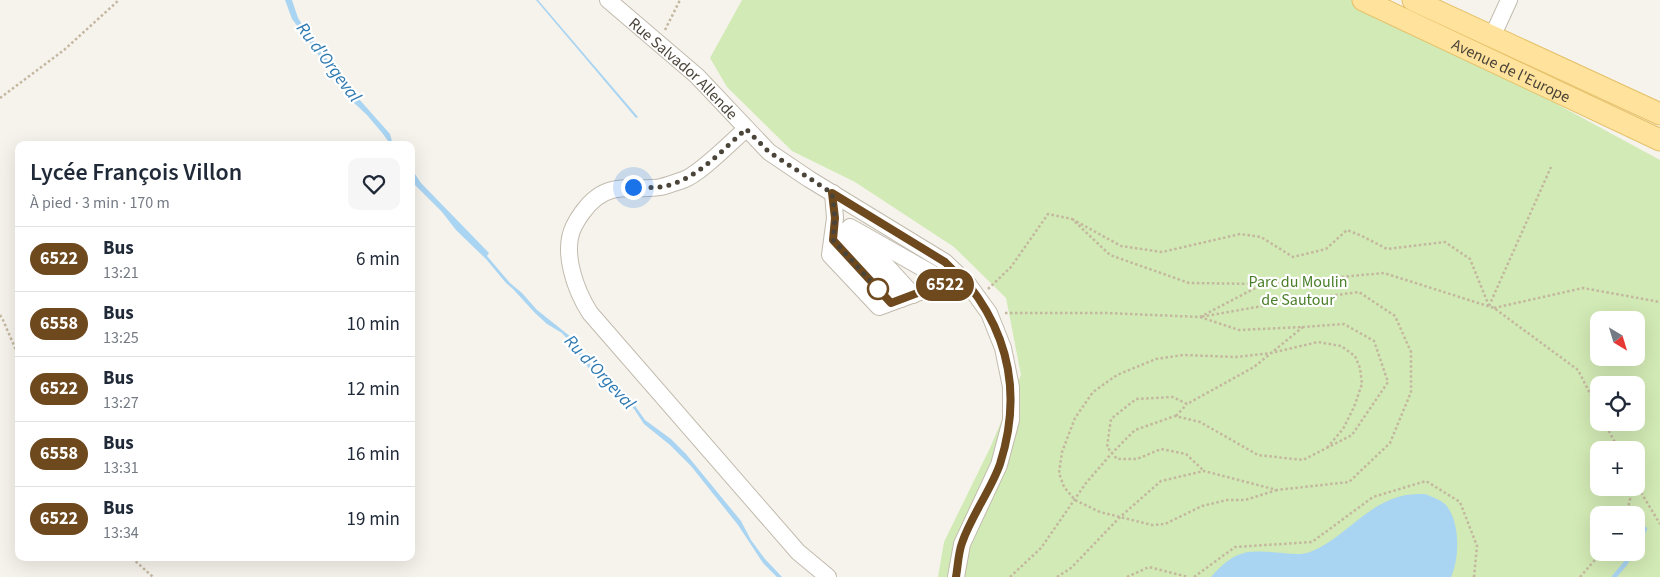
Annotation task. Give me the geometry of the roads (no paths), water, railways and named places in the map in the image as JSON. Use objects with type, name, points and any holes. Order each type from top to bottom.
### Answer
[{"type":"main road","name":"Avenue de l'Europe","points":[[1362,0],[1660,140]]},
{"type":"main road","name":"Avenue de l'Europe","points":[[1413,0],[1660,114]]},
{"type":"street","name":"Rue Salvador Allende","points":[[608,0],[697,76],[769,152],[945,262],[968,284],[989,313],[1003,348],[1011,387],[1011,420],[1000,465],[962,544],[956,577]]},
{"type":"street","points":[[1492,37],[1509,0]]},
{"type":"street","points":[[746,129],[686,179],[661,187],[633,187],[611,190],[598,197],[586,207],[573,227],[569,248],[570,265],[582,300],[590,313],[798,552],[828,577]]},
{"type":"street","points":[[832,193],[838,228],[901,299]]},
{"type":"street","points":[[838,228],[933,274],[945,285]]},
{"type":"street","points":[[838,228],[901,299]]},
{"type":"street","points":[[901,299],[936,286],[968,284]]},
{"type":"water","points":[[285,0],[292,0],[298,18],[314,42],[351,90],[390,134],[392,141],[388,141],[367,115],[352,101],[292,19]]},
{"type":"water","points":[[536,0],[538,0],[638,117],[636,118]]},
{"type":"water","points":[[415,174],[421,183],[489,253],[487,256],[510,283],[537,310],[571,337],[592,367],[617,386],[631,400],[645,420],[671,439],[686,454],[741,521],[751,540],[765,559],[782,577],[777,577],[763,563],[738,525],[691,466],[670,445],[644,424],[621,395],[590,370],[562,333],[547,324],[535,313],[486,259],[456,230],[442,212],[415,185]]},
{"type":"water","points":[[1425,494],[1446,505],[1454,521],[1457,550],[1451,577],[1211,577],[1228,561],[1243,553],[1304,554],[1310,552],[1333,539],[1364,515],[1386,502],[1405,495]]},
{"type":"waterway","name":"Ru d'Orgeval","points":[[1614,577],[1627,561]]},
{"type":"park label","name":"Parc du Moulin de Sautour","points":[[1298,290]]}]
